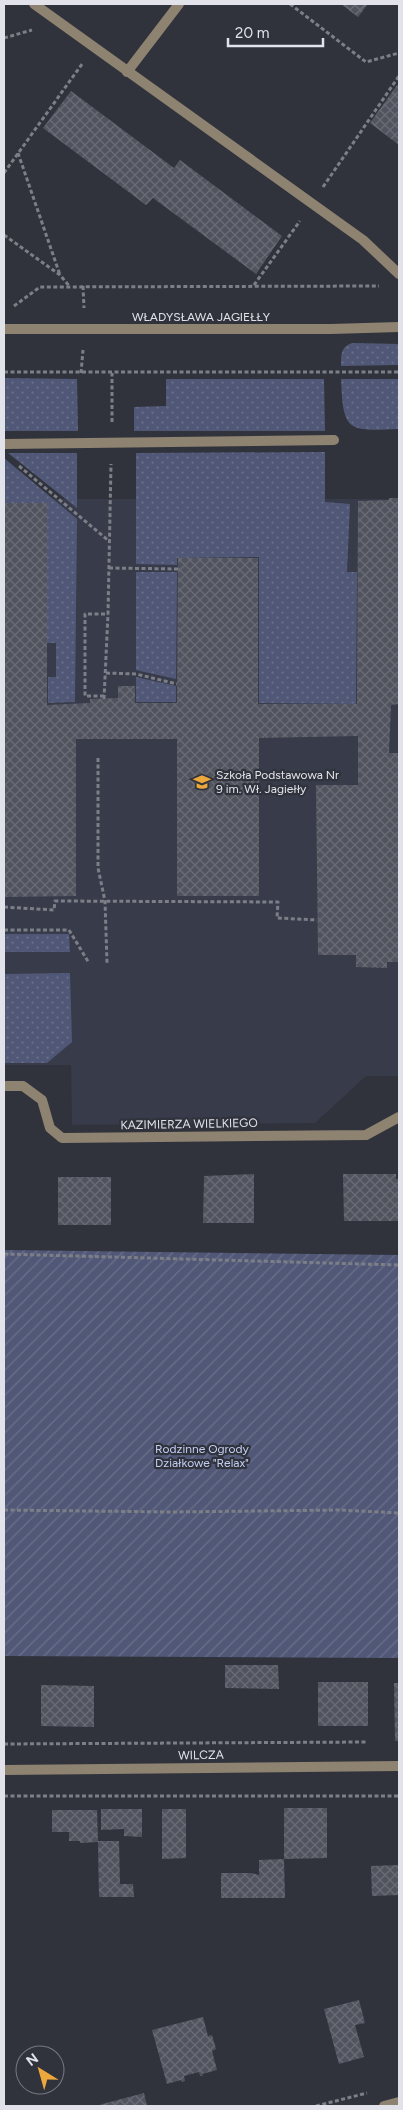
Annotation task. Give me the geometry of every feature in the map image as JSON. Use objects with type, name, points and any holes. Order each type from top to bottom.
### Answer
[{"type":"street","points":[[34,4],[363,240],[399,274]]},
{"type":"street","points":[[127,72],[179,4]]},
{"type":"street","name":"WŁADYSŁAWA JAGIEŁŁY","points":[[4,329],[321,329],[399,327]]},
{"type":"street","points":[[4,444],[334,440]]},
{"type":"street","name":"KAZIMIERZA WIELKIEGO","points":[[4,1086],[23,1086],[42,1100],[50,1128],[62,1138],[366,1135],[399,1117]]},
{"type":"street","name":"WILCZA","points":[[4,1770],[399,1766]]},
{"type":"street","points":[[384,2106],[399,2102]]},
{"type":"path","points":[[290,4],[366,62],[399,53]]},
{"type":"path","points":[[4,38],[31,30],[38,34]]},
{"type":"path","points":[[4,172],[83,63],[75,58]]},
{"type":"path","points":[[254,286],[399,76]]},
{"type":"path","points":[[18,153],[60,275]]},
{"type":"path","points":[[4,235],[60,275],[70,287]]},
{"type":"path","points":[[12,308],[40,287],[380,286]]},
{"type":"path","points":[[4,372],[399,372]]},
{"type":"path","points":[[18,466],[109,542]]},
{"type":"path","points":[[108,614],[85,614],[85,696],[104,698],[106,673],[108,614],[109,542],[111,502]]},
{"type":"path","points":[[109,568],[178,569]]},
{"type":"path","points":[[106,673],[136,674],[177,684]]},
{"type":"path","points":[[98,758],[98,868],[105,901],[107,963]]},
{"type":"path","points":[[4,906],[54,910],[55,901],[278,902],[277,918],[317,920]]},
{"type":"path","points":[[4,930],[69,930],[90,964]]},
{"type":"path","points":[[4,1254],[399,1266]]},
{"type":"path","points":[[4,1510],[172,1512],[340,1510],[399,1513]]},
{"type":"path","points":[[4,1744],[370,1742]]},
{"type":"path","points":[[4,1796],[399,1796]]},
{"type":"path","points":[[316,2106],[372,2092]]},
{"type":"shaded area","name":"Szkoła Podstawowa Nr 9 im. Wł. Jagiełły","points":[[4,499],[399,499],[399,1076],[366,1076],[315,1123],[72,1125],[71,1065],[4,1065]]},
{"type":"green space","points":[[353,343],[399,344],[399,365],[341,366],[342,351],[346,346]]},
{"type":"green space","points":[[4,378],[77,379],[78,431],[4,431]]},
{"type":"green space","points":[[166,379],[324,379],[325,431],[134,431],[134,407],[166,406]]},
{"type":"green space","points":[[341,379],[399,379],[399,429],[369,430],[352,425],[347,419],[344,410]]},
{"type":"green space","points":[[325,452],[325,502],[350,504],[347,572],[357,572],[356,704],[259,703],[259,557],[177,558],[177,565],[136,564],[136,453]]},
{"type":"green space","points":[[8,453],[77,453],[77,508]]},
{"type":"green space","points":[[4,458],[77,519],[75,702],[48,703],[48,677],[56,677],[56,643],[47,643],[47,503],[4,503]]},
{"type":"green space","points":[[136,572],[177,572],[176,679],[136,670]]},
{"type":"green space","points":[[136,677],[176,686],[176,702],[136,702]]},
{"type":"green space","points":[[4,934],[69,934],[70,952],[4,952]]},
{"type":"green space","points":[[70,973],[72,1042],[47,1063],[4,1063],[4,974]]},
{"type":"green space","name":"Rodzinne Ogrody Działkowe \"Relax\"","points":[[4,1250],[399,1255],[399,1658],[4,1656]]},
{"type":"building","points":[[341,4],[368,4],[358,17]]},
{"type":"building","points":[[397,85],[399,86],[399,145],[370,123]]},
{"type":"building","points":[[71,91],[174,168],[180,160],[282,236],[256,274],[153,198],[146,205],[43,128]]},
{"type":"building","points":[[389,498],[399,498],[399,704],[391,705],[389,753],[399,753],[399,962],[387,962],[387,968],[356,967],[356,955],[318,955],[316,785],[358,785],[358,736],[259,738],[259,896],[177,896],[177,739],[76,739],[76,896],[4,897],[4,503],[47,503],[47,705],[90,703],[90,699],[118,698],[118,686],[135,686],[135,703],[177,703],[178,558],[258,558],[258,704],[357,704],[358,501],[389,500]]},
{"type":"building","points":[[254,1174],[254,1223],[203,1223],[204,1176]]},
{"type":"building","points":[[343,1174],[396,1174],[396,1179],[399,1179],[399,1221],[344,1221]]},
{"type":"building","points":[[58,1177],[111,1177],[111,1225],[58,1225]]},
{"type":"building","points":[[225,1665],[278,1665],[279,1689],[225,1688]]},
{"type":"building","points":[[318,1682],[368,1682],[368,1726],[318,1726]]},
{"type":"building","points":[[394,1683],[399,1683],[399,1741],[395,1741]]},
{"type":"building","points":[[41,1685],[94,1686],[94,1727],[41,1726]]},
{"type":"building","points":[[284,1808],[327,1808],[327,1858],[284,1859]]},
{"type":"building","points":[[101,1809],[142,1809],[142,1837],[124,1836],[124,1829],[101,1830]]},
{"type":"building","points":[[162,1809],[186,1809],[186,1858],[162,1859]]},
{"type":"building","points":[[52,1810],[97,1810],[98,1841],[119,1841],[120,1884],[133,1884],[134,1897],[99,1897],[98,1842],[80,1843],[80,1841],[69,1841],[69,1832],[52,1832]]},
{"type":"building","points":[[284,1859],[285,1898],[221,1898],[221,1873],[251,1873],[259,1875],[259,1860]]},
{"type":"building","points":[[399,1865],[399,1895],[372,1896],[371,1866]]},
{"type":"building","points":[[359,2000],[365,2023],[355,2025],[364,2057],[339,2064],[324,2009]]},
{"type":"building","points":[[203,2017],[208,2036],[212,2035],[216,2049],[212,2051],[217,2070],[202,2074],[203,2076],[200,2076],[199,2072],[184,2076],[185,2081],[182,2082],[181,2080],[167,2084],[152,2030]]},
{"type":"building","points":[[144,2093],[147,2106],[95,2106]]},
{"type":"place","name":"Szkoła Podstawowa Nr 9 im. Wł. Jagiełły","points":[[202,782]]}]
